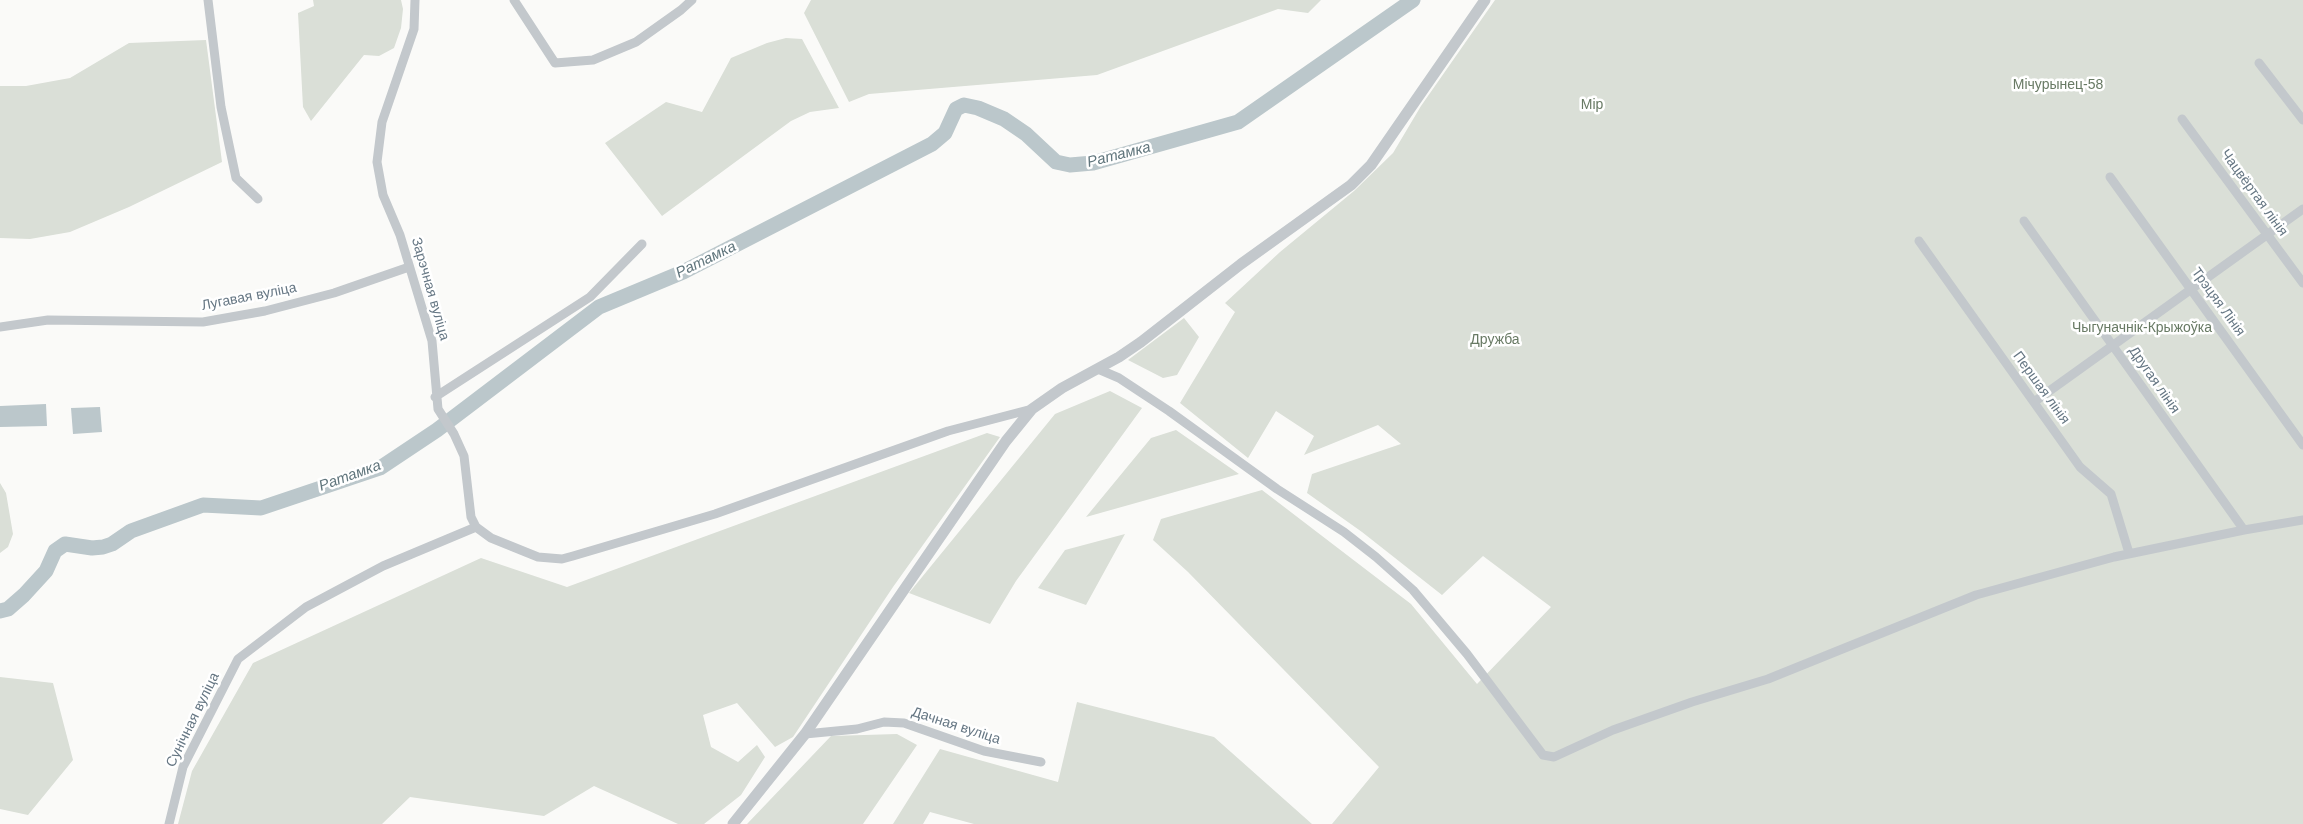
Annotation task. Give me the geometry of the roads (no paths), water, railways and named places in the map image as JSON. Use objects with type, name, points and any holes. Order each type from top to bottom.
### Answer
[{"type":"street","points":[[208,0],[221,107],[236,178],[258,199]]},
{"type":"street","name":"Зарэчная вуліца","points":[[415,0],[414,29],[382,122],[377,162],[383,195],[400,235],[408,267],[432,342],[435,397],[438,409],[454,434],[464,456],[468,503],[476,527]]},
{"type":"street","points":[[514,0],[555,63],[594,60],[636,42],[692,0]]},
{"type":"street","points":[[733,824],[806,734],[1006,441],[1032,409],[1062,388],[1098,369],[1141,342],[1241,264],[1351,184],[1371,165],[1485,0]]},
{"type":"street","points":[[2259,63],[2303,120]]},
{"type":"street","name":"Чацвёртая лінія","points":[[2182,119],[2269,235],[2303,284]]},
{"type":"street","name":"Трэцяя Лінія","points":[[2110,177],[2303,445]]},
{"type":"street","points":[[2034,402],[2303,209]]},
{"type":"street","name":"Другая лінія","points":[[2024,222],[2244,530]]},
{"type":"street","name":"Першая лінія","points":[[1919,241],[2080,467],[2111,494],[2129,553]]},
{"type":"street","points":[[435,397],[590,297],[642,244]]},
{"type":"street","name":"Лугавая вуліца","points":[[0,327],[48,320],[203,322],[265,311],[334,293],[408,267]]},
{"type":"street","points":[[1098,369],[1118,378],[1169,411],[1277,489],[1344,532],[1376,558],[1413,590],[1467,654],[1544,755],[1554,757],[1613,730],[1692,702],[1768,679],[1976,595],[2129,553],[2303,520]]},
{"type":"street","points":[[476,527],[491,538],[538,557],[567,558],[716,514],[948,431],[1032,409]]},
{"type":"street","name":"Сунічная вуліца","points":[[169,824],[183,767],[238,659],[306,607],[383,566],[476,527]]},
{"type":"street","name":"Дачная вуліца","points":[[806,734],[833,732],[884,722],[904,723],[984,751],[1041,762]]},
{"type":"waterway","name":"Ратамка","points":[[0,611],[8,609],[24,595],[46,571],[55,551],[65,544],[92,548],[103,547],[112,544],[131,531],[203,505],[261,508],[380,468],[437,430],[599,307],[683,272],[932,144],[945,133],[956,109],[964,105],[978,108],[1004,119],[1026,134],[1056,162],[1070,165],[1093,163],[1238,122],[1413,0]]},
{"type":"park label","name":"Мічурынец-58","points":[[2058,85]]},
{"type":"park label","name":"Мір","points":[[1592,105]]},
{"type":"park label","name":"Чыгуначнік-Крыжоўка","points":[[2142,328]]},
{"type":"park label","name":"Дружба","points":[[1495,340]]}]
